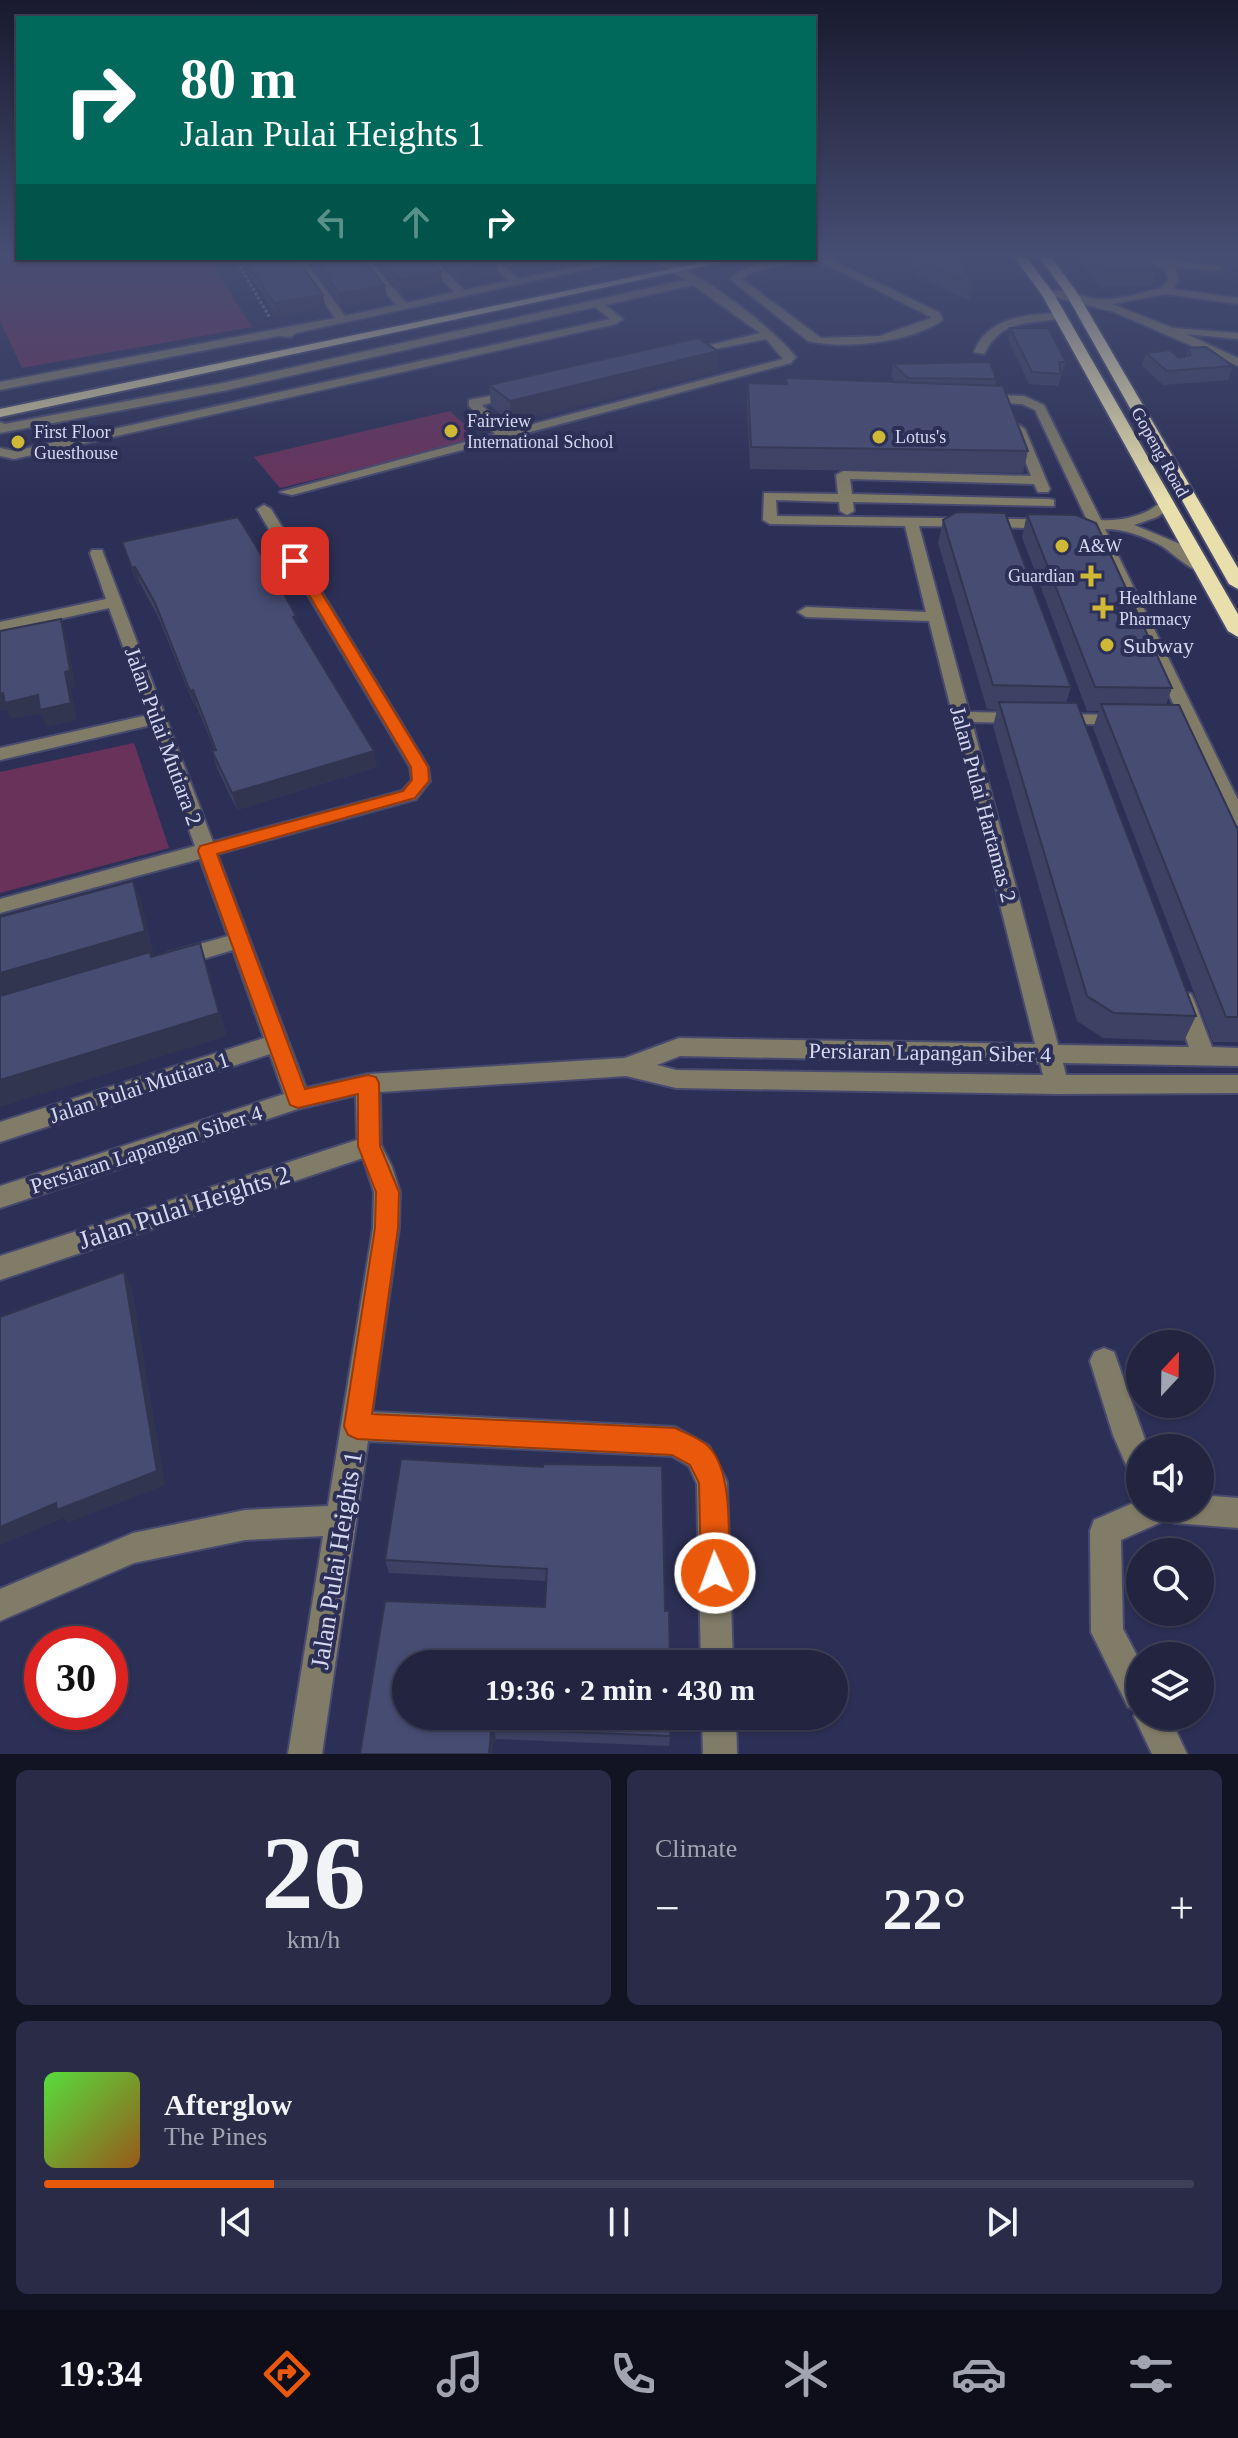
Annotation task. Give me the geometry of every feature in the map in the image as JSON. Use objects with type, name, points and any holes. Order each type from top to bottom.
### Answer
[{"type":"highway","name":"Gopeng Road","points":[[1071,336],[1238,631]]},
{"type":"highway","name":"Gopeng Road","points":[[1096,336],[1238,584]]},
{"type":"main road","points":[[0,401],[333,336]]},
{"type":"main road","points":[[0,413],[348,336]]},
{"type":"street","points":[[1,384],[263,336]]},
{"type":"street","points":[[307,336],[319,337]]},
{"type":"street","points":[[0,428],[223,387],[458,336]]},
{"type":"street","points":[[0,452],[14,455],[548,336]]},
{"type":"street","points":[[671,357],[763,336]]},
{"type":"street","points":[[287,492],[787,361],[790,357],[787,352],[768,336]]},
{"type":"street","points":[[808,336],[821,341],[881,339],[890,336]]},
{"type":"street","points":[[980,352],[982,343],[991,336]]},
{"type":"street","points":[[1161,342],[1177,336],[1238,362]]},
{"type":"street","points":[[422,344],[442,359]]},
{"type":"street","points":[[700,350],[712,359]]},
{"type":"street","points":[[724,367],[737,375]]},
{"type":"street","points":[[223,387],[237,405]]},
{"type":"street","points":[[504,436],[473,403],[536,388]]},
{"type":"street","points":[[963,399],[1024,400],[1040,408],[1184,722],[1238,820]]},
{"type":"street","points":[[1007,400],[1057,524]]},
{"type":"street","points":[[848,521],[843,475],[1039,480]]},
{"type":"street","points":[[1049,503],[769,496],[770,520],[911,523],[1009,531],[1057,524],[1120,525],[1152,514],[1167,504]]},
{"type":"street","points":[[0,906],[409,795],[421,781],[419,767],[264,509]]},
{"type":"street","name":"Jalan Pulai Hartamas 2","points":[[911,523],[1057,1085]]},
{"type":"street","points":[[1120,525],[1167,542],[1203,569]]},
{"type":"street","name":"Jalan Pulai Mutiara 2","points":[[97,553],[298,1099]]},
{"type":"street","points":[[0,627],[115,602]]},
{"type":"street","points":[[806,612],[935,617]]},
{"type":"street","points":[[961,717],[1135,721]]},
{"type":"street","points":[[0,754],[158,718]]},
{"type":"street","points":[[150,967],[240,940]]},
{"type":"street","points":[[1177,984],[1204,1057]]},
{"type":"street","name":"Jalan Pulai Mutiara 1","points":[[0,1132],[277,1043]]},
{"type":"street","name":"Persiaran Lapangan Siber 4","points":[[626,1067],[679,1047],[1238,1057]]},
{"type":"street","name":"Persiaran Lapangan Siber 4","points":[[0,1197],[298,1099],[368,1083],[626,1067],[676,1079],[1057,1085],[1238,1084]]},
{"type":"street","name":"Jalan Pulai Heights 1","points":[[305,1754],[386,1228],[387,1192],[380,1167],[369,1146],[368,1083]]},
{"type":"street","name":"Jalan Pulai Heights 2","points":[[0,1268],[369,1146]]},
{"type":"street","points":[[1104,1361],[1127,1434]]},
{"type":"street","points":[[357,1426],[675,1442],[699,1456],[712,1482],[717,1650]]},
{"type":"street","points":[[1214,1511],[1238,1513]]},
{"type":"street","points":[[0,1605],[133,1548],[245,1525],[342,1520]]},
{"type":"street","points":[[1126,1522],[1105,1531],[1107,1632],[1126,1668]]},
{"type":"street","points":[[719,1730],[720,1754]]},
{"type":"street","points":[[1158,1730],[1170,1754]]},
{"type":"shaded area","points":[[7,336],[202,336],[22,368]]},
{"type":"shaded area","points":[[450,411],[481,439],[280,488],[254,457]]},
{"type":"shaded area","points":[[134,743],[169,848],[0,893],[0,772]]},
{"type":"building","points":[[1014,336],[1052,336],[1066,362],[1059,362],[1061,374],[1032,372]]},
{"type":"building","points":[[698,338],[718,351],[510,401],[489,385]]},
{"type":"building","points":[[1206,347],[1233,366],[1167,371],[1146,353],[1170,350],[1179,358],[1191,355],[1188,348]]},
{"type":"building","points":[[990,362],[996,379],[908,378],[893,364]]},
{"type":"building","name":"Lotus's","points":[[786,378],[1003,386],[1028,451],[751,447],[748,383],[787,384]]},
{"type":"building","points":[[957,512],[1005,513],[1071,687],[993,685],[943,520]]},
{"type":"building","points":[[1027,514],[1076,515],[1096,523],[1172,688],[1095,687]]},
{"type":"building","points":[[238,517],[275,577],[296,616],[293,617],[374,751],[232,793],[212,751],[216,750],[193,690],[190,691],[155,603],[135,567],[132,568],[122,542]]},
{"type":"building","points":[[61,619],[70,670],[65,672],[71,703],[40,710],[38,695],[5,703],[3,693],[0,694],[0,631]]},
{"type":"building","points":[[999,702],[1077,703],[1196,1016],[1114,1013],[1087,996]]},
{"type":"building","points":[[1101,704],[1179,705],[1238,830],[1238,1017],[1226,1017]]},
{"type":"building","points":[[133,881],[145,931],[0,973],[0,917]]},
{"type":"building","points":[[200,943],[219,1013],[0,1080],[0,996],[150,952],[151,957]]},
{"type":"building","points":[[124,1272],[157,1471],[57,1510],[56,1503],[0,1527],[0,1317]]},
{"type":"building","points":[[401,1459],[543,1467],[543,1464],[662,1466],[665,1611],[669,1611],[670,1650],[392,1650],[392,1730],[493,1730],[489,1754],[360,1754],[385,1601],[545,1607],[547,1569],[385,1560]]},
{"type":"building","points":[[519,1730],[670,1730],[670,1736]]},
{"type":"place","name":"Fairview International School","points":[[451,431]]},
{"type":"place","name":"Lotus's","points":[[879,437]]},
{"type":"place","name":"First Floor Guesthouse","points":[[18,442]]},
{"type":"place","name":"A&W","points":[[1062,546]]},
{"type":"place","name":"Guardian","points":[[1091,576]]},
{"type":"place","name":"Healthlane Pharmacy","points":[[1103,608]]},
{"type":"place","name":"Subway","points":[[1107,645]]},
{"type":"route","points":[[295,561],[419,767],[421,781],[409,795],[207,851],[298,1099],[368,1083],[369,1146],[380,1167],[387,1192],[386,1228],[357,1426],[675,1442],[699,1456],[712,1482],[715,1573]]}]
